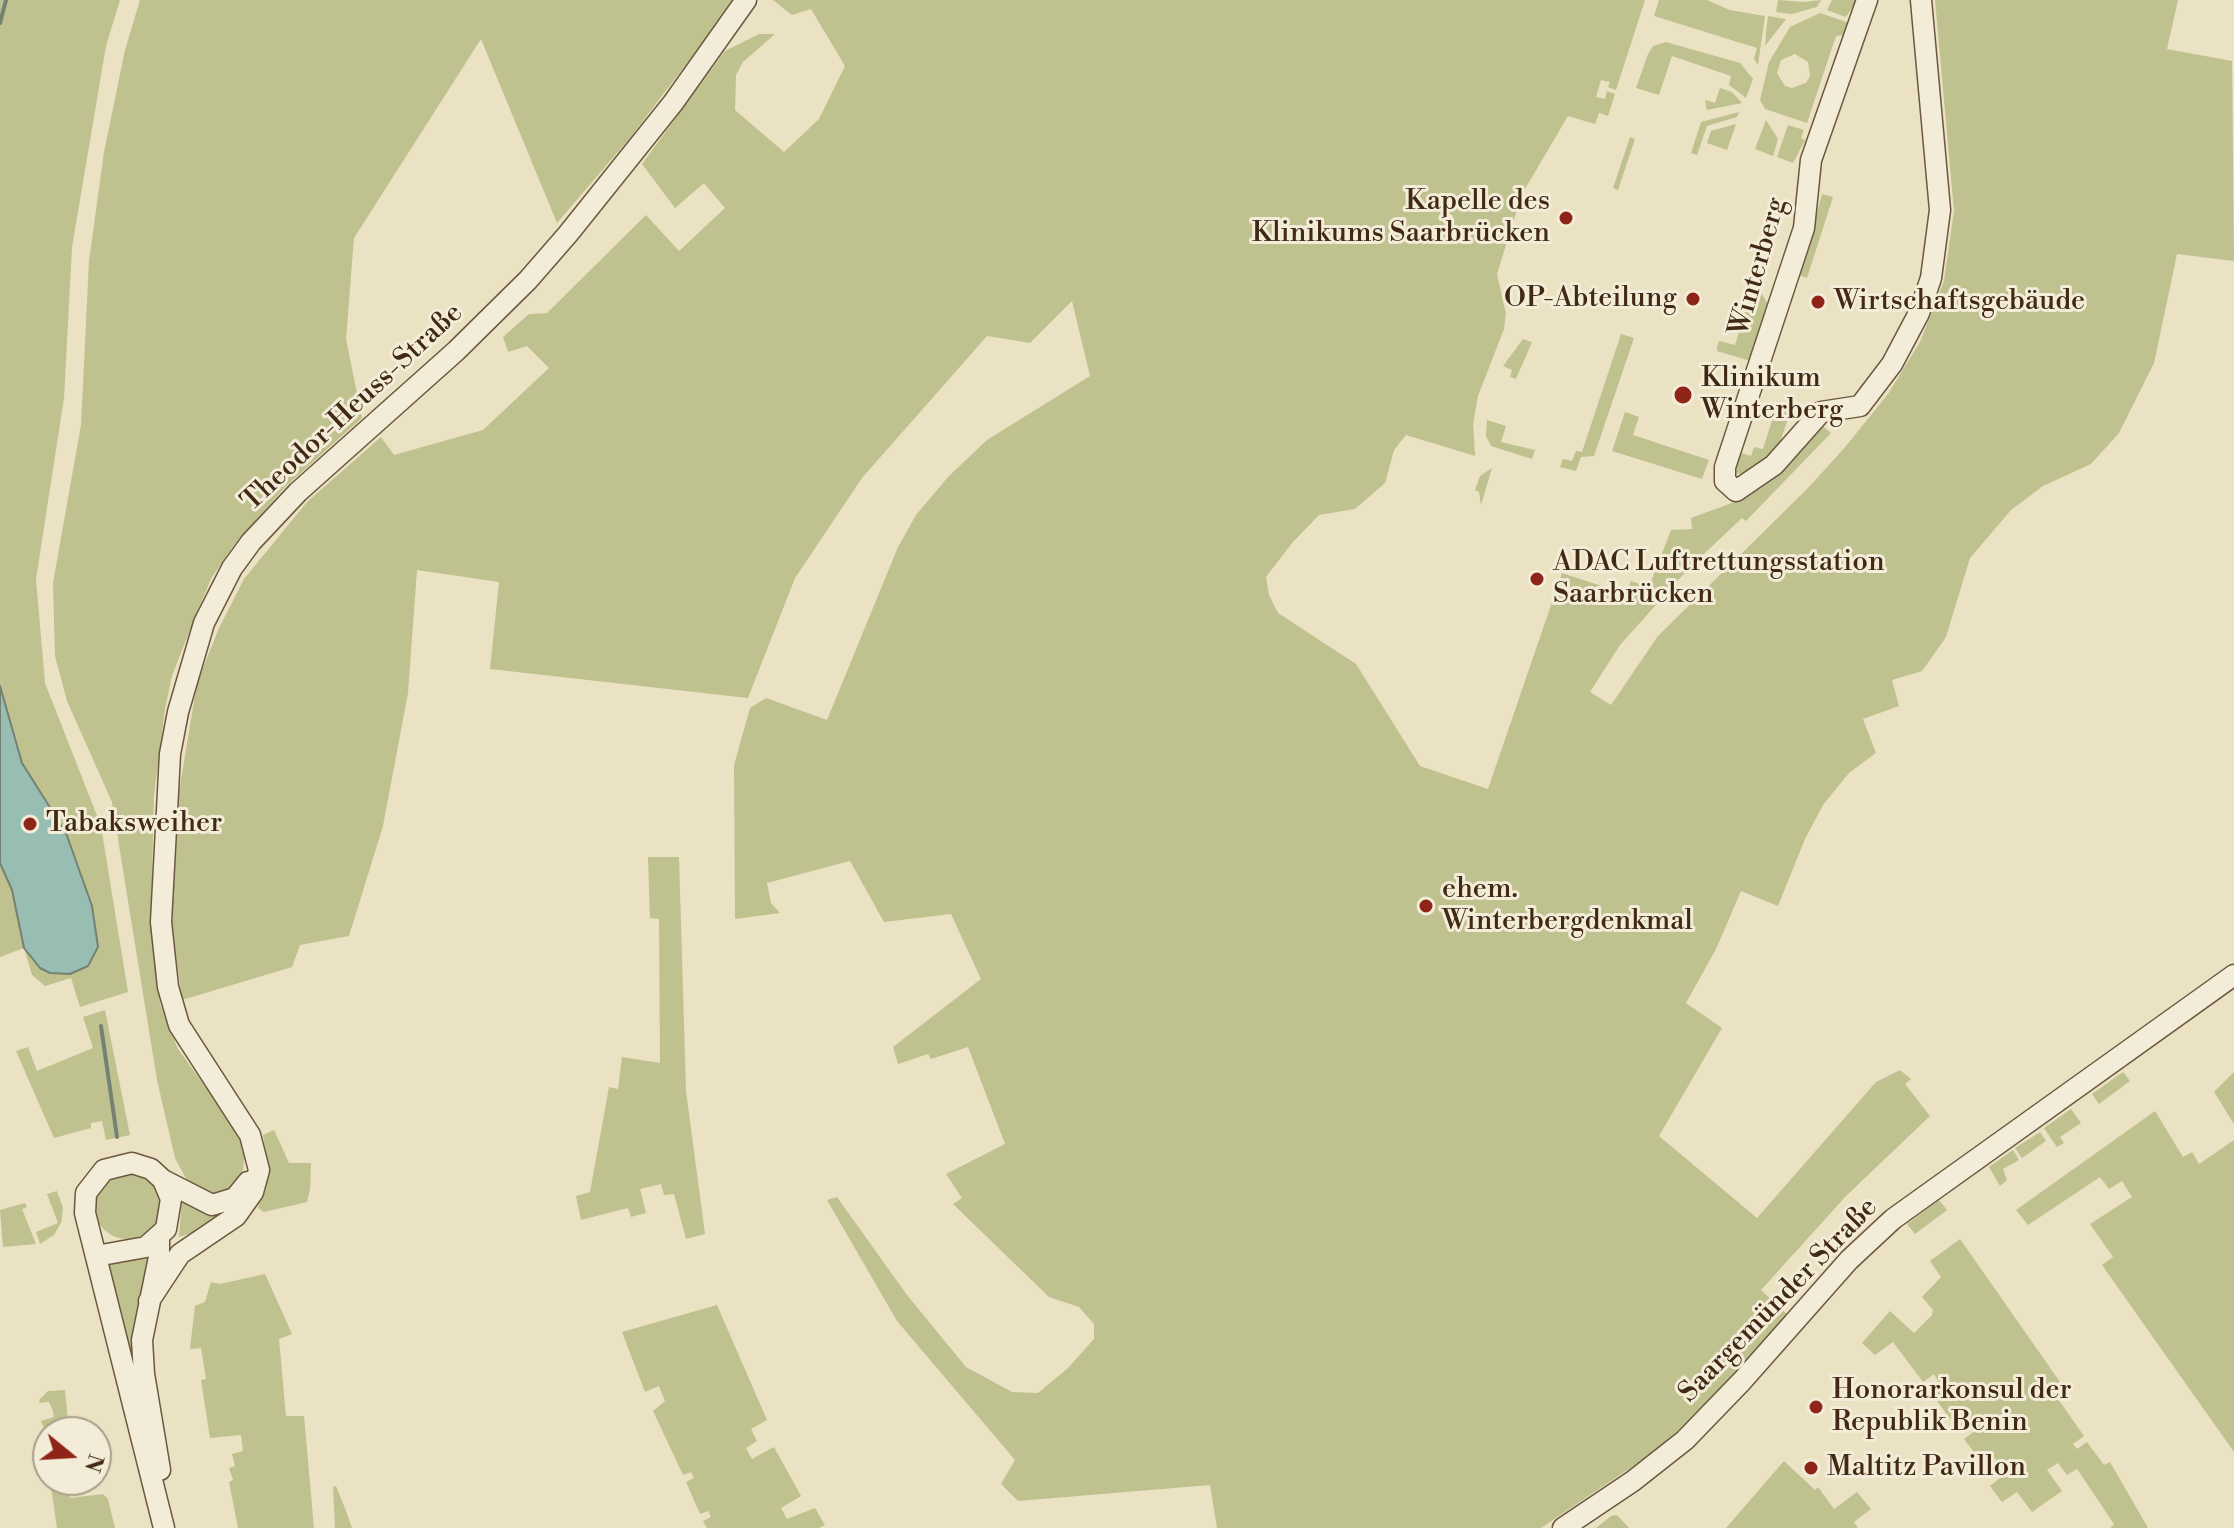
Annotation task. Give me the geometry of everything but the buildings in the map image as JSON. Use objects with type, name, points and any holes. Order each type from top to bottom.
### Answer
[{"type":"street","name":"Theodor-Heuss-Straße","points":[[254,1144],[179,1025],[168,987],[161,922],[170,754],[178,712],[204,623],[232,568],[251,542],[298,492],[456,351],[568,234],[665,114],[746,0]]},
{"type":"street","name":"Winterberg","points":[[1867,0],[1811,160],[1804,228],[1723,475],[1728,487],[1736,491],[1774,465],[1821,412],[1860,406],[1892,364],[1919,313],[1931,278],[1940,210],[1921,0]]},
{"type":"street","name":"Saargemünder Straße","points":[[1563,1528],[1633,1481],[1685,1440],[1753,1370],[1849,1260],[1893,1219],[2234,975]]},
{"type":"street","points":[[164,1528],[85,1213],[85,1198],[90,1185],[104,1170],[132,1163],[151,1169],[163,1180],[202,1202],[225,1203],[248,1183],[254,1144]]},
{"type":"street","points":[[149,1301],[180,1254],[229,1223],[244,1206],[259,1170],[254,1144]]},
{"type":"street","points":[[163,1180],[172,1209],[160,1236],[159,1257],[144,1321],[143,1361],[172,1528]]},
{"type":"street","points":[[91,1230],[108,1245],[129,1250]]},
{"type":"street","points":[[160,1236],[174,1243],[195,1242]]},
{"type":"street","points":[[96,1256],[146,1247],[160,1236]]},
{"type":"green space","points":[[0,0],[120,0],[106,46],[72,247],[64,398],[36,579],[45,683],[101,826],[128,992],[80,1007],[71,978],[45,986],[32,975],[24,948],[0,957]]},
{"type":"green space","points":[[140,0],[735,0],[629,139],[557,223],[481,39],[354,238],[346,339],[362,418],[285,487],[233,546],[212,577],[172,676],[165,709],[154,795],[151,922],[160,1004],[178,1049],[232,1123],[245,1152],[242,1179],[235,1188],[213,1197],[190,1186],[175,1158],[157,1080],[112,802],[67,701],[55,656],[53,583],[81,425],[89,261],[104,152],[125,50]]},
{"type":"green space","points":[[773,0],[1645,0],[1616,90],[1608,87],[1610,82],[1601,80],[1596,97],[1605,99],[1607,91],[1615,94],[1608,116],[1599,113],[1595,124],[1568,116],[1522,194],[1497,274],[1506,314],[1504,329],[1478,396],[1473,424],[1475,456],[1406,435],[1394,450],[1385,483],[1355,509],[1319,515],[1266,577],[1269,595],[1278,613],[1356,664],[1420,766],[1488,789],[1562,573],[1626,594],[1631,581],[1649,587],[1671,530],[1692,529],[1691,518],[1740,500],[1761,486],[1797,454],[1820,424],[1831,433],[1746,521],[1742,518],[1690,567],[1620,645],[1590,692],[1611,705],[1658,636],[1810,486],[1846,446],[1888,394],[1920,342],[1944,281],[1954,211],[1935,0],[2178,0],[2167,49],[2232,61],[2234,261],[2177,254],[2154,363],[2119,433],[2091,464],[2043,486],[2011,510],[1970,558],[1946,637],[1922,671],[1892,680],[1899,706],[1863,719],[1876,753],[1849,773],[1823,805],[1805,839],[1778,906],[1741,891],[1716,949],[1686,1003],[1722,1028],[1659,1136],[1757,1218],[1876,1082],[1900,1070],[1911,1079],[1905,1084],[1930,1116],[1846,1196],[1761,1290],[1788,1315],[1710,1403],[1648,1456],[1541,1528],[1217,1528],[1210,1485],[1018,1501],[1001,1484],[1015,1460],[897,1321],[827,1200],[837,1197],[907,1295],[966,1367],[1012,1392],[1038,1393],[1068,1368],[1094,1339],[1094,1324],[1079,1307],[1049,1297],[953,1204],[962,1198],[946,1174],[1005,1144],[968,1047],[931,1059],[928,1054],[898,1064],[893,1047],[981,979],[951,914],[884,922],[850,861],[767,883],[771,903],[780,913],[735,919],[734,765],[750,708],[766,698],[827,720],[898,547],[916,515],[948,477],[987,440],[1090,376],[1072,301],[1030,343],[987,336],[862,478],[795,578],[748,698],[490,669],[499,582],[417,570],[408,693],[383,826],[349,936],[300,945],[292,967],[182,1000],[172,924],[178,798],[197,683],[219,628],[244,579],[307,502],[381,437],[394,455],[483,430],[549,368],[527,346],[508,352],[503,337],[529,314],[547,313],[646,215],[679,251],[725,208],[704,183],[675,208],[642,164],[725,51],[759,34],[775,34],[743,62],[736,75],[735,110],[784,152],[819,119],[845,66],[811,9],[792,15]]},
{"type":"green space","points":[[1659,0],[1707,0],[1730,10],[1765,16],[1758,65],[1754,59],[1757,48],[1654,16]]},
{"type":"green space","points":[[1778,0],[1821,0],[1817,7],[1792,14],[1776,12]]},
{"type":"green space","points":[[1832,0],[1857,0],[1846,17],[1827,10]]},
{"type":"green space","points":[[1820,13],[1849,23],[1845,35],[1836,36],[1807,123],[1765,109],[1760,100],[1769,62],[1790,27]],"holes":[[[1795,54],[1808,62],[1810,76],[1806,83],[1792,88],[1785,86],[1777,73],[1781,60]]]},
{"type":"green space","points":[[1768,16],[1786,19],[1765,46],[1766,32]]},
{"type":"green space","points":[[1666,42],[1740,63],[1753,79],[1746,98],[1729,85],[1731,76],[1672,56],[1659,95],[1636,88],[1653,46]]},
{"type":"green space","points":[[1720,88],[1732,92],[1742,103],[1707,110],[1705,100],[1715,103]]},
{"type":"green space","points":[[1739,112],[1737,117],[1707,126],[1697,155],[1691,153],[1701,122]]},
{"type":"green space","points":[[1766,120],[1778,139],[1773,156],[1755,149]]},
{"type":"green space","points":[[1736,124],[1727,150],[1707,143],[1711,131]]},
{"type":"green space","points":[[1788,125],[1804,130],[1801,138],[1805,140],[1793,163],[1777,157]]},
{"type":"green space","points":[[1630,137],[1635,139],[1618,190],[1613,188]]},
{"type":"green space","points":[[1822,194],[1833,197],[1807,278],[1799,275]]},
{"type":"green space","points":[[1756,277],[1759,290],[1770,307],[1754,362],[1717,351],[1717,347],[1719,341],[1735,345]]},
{"type":"green space","points":[[1621,334],[1634,338],[1594,456],[1581,457],[1576,471],[1560,467],[1563,459],[1572,461],[1576,451],[1582,452]]},
{"type":"green space","points":[[1523,339],[1532,342],[1516,379],[1510,377],[1512,370],[1503,366]]},
{"type":"green space","points":[[1776,408],[1790,413],[1781,439],[1789,442],[1748,475],[1736,473],[1738,452],[1751,456],[1754,447],[1763,449]]},
{"type":"green space","points":[[1625,412],[1639,417],[1633,435],[1709,460],[1702,479],[1612,451]]},
{"type":"green space","points":[[1487,420],[1506,426],[1501,442],[1535,450],[1532,459],[1491,446],[1486,436]]},
{"type":"green space","points":[[1492,468],[1481,505],[1479,492],[1475,490],[1480,476]]},
{"type":"green space","points":[[648,857],[679,857],[686,1091],[705,1234],[686,1239],[674,1194],[664,1195],[661,1184],[640,1189],[646,1213],[631,1217],[628,1208],[581,1220],[576,1196],[590,1192],[609,1087],[618,1089],[622,1057],[660,1063],[659,919],[650,918]]},
{"type":"green space","points":[[105,1010],[130,1135],[106,1140],[102,1121],[91,1123],[91,1128],[54,1138],[16,1051],[28,1047],[37,1071],[93,1048],[83,1017]]},
{"type":"green space","points":[[2123,1072],[2130,1081],[2099,1104],[2092,1094]]},
{"type":"green space","points":[[2234,1072],[2234,1124],[2214,1092]]},
{"type":"green space","points":[[2071,1109],[2081,1123],[2060,1137],[2064,1143],[2057,1147],[2044,1128]]},
{"type":"green space","points":[[2155,1111],[2183,1157],[2192,1152],[2199,1164],[2234,1140],[2234,1452],[2102,1265],[2113,1257],[2090,1224],[2132,1197],[2122,1181],[2109,1189],[2100,1177],[2028,1225],[2016,1210]]},
{"type":"green space","points":[[274,1130],[289,1163],[311,1163],[310,1189],[307,1202],[264,1212],[258,1208],[268,1173],[263,1135]]},
{"type":"green space","points":[[2040,1132],[2046,1141],[2022,1158],[2015,1148]]},
{"type":"green space","points":[[2013,1150],[2019,1160],[2003,1169],[2007,1180],[2000,1186],[1989,1167]]},
{"type":"green space","points":[[121,1173],[133,1173],[145,1178],[155,1188],[160,1206],[158,1219],[145,1234],[133,1239],[121,1239],[109,1234],[99,1224],[94,1212],[94,1200],[99,1188],[109,1178]]},
{"type":"green space","points":[[57,1191],[63,1208],[61,1223],[54,1235],[40,1244],[36,1232],[58,1223],[47,1194]]},
{"type":"green space","points":[[182,1199],[198,1210],[214,1213],[230,1208],[212,1227],[179,1237]]},
{"type":"green space","points":[[1939,1200],[1947,1210],[1915,1234],[1907,1224]]},
{"type":"green space","points":[[25,1203],[27,1207],[22,1209],[36,1244],[3,1247],[0,1210]]},
{"type":"green space","points":[[1960,1239],[2067,1392],[2058,1399],[2084,1436],[2073,1444],[2077,1449],[2087,1442],[2104,1465],[2110,1462],[2148,1528],[2110,1528],[2114,1524],[2077,1469],[2067,1475],[2058,1463],[2047,1470],[2062,1491],[2032,1512],[2017,1492],[2002,1502],[1990,1486],[2000,1478],[1996,1471],[2001,1467],[1995,1458],[1984,1465],[1964,1439],[1979,1428],[1973,1419],[1958,1429],[1928,1389],[1938,1381],[1934,1374],[1923,1382],[1893,1342],[1875,1355],[1862,1343],[1890,1311],[1914,1333],[1932,1315],[1933,1310],[1922,1297],[1941,1277],[1930,1261]]},
{"type":"green space","points":[[154,1256],[137,1314],[136,1373],[131,1374],[106,1262]]},
{"type":"green space","points":[[265,1274],[292,1334],[279,1339],[286,1416],[304,1416],[314,1528],[238,1528],[229,1468],[235,1466],[232,1454],[243,1451],[241,1435],[210,1438],[201,1380],[206,1379],[201,1348],[190,1349],[195,1306],[205,1302],[211,1282],[220,1284]]},
{"type":"green space","points":[[717,1305],[767,1420],[751,1429],[757,1441],[746,1448],[752,1459],[774,1447],[801,1496],[781,1508],[787,1519],[815,1508],[825,1525],[819,1528],[707,1528],[703,1521],[711,1517],[708,1511],[700,1514],[686,1482],[694,1478],[691,1472],[683,1475],[653,1411],[665,1401],[659,1386],[645,1392],[622,1332]]},
{"type":"green space","points":[[65,1390],[67,1416],[54,1416],[49,1402],[39,1403],[48,1391]]},
{"type":"green space","points":[[1784,1461],[1815,1490],[1818,1487],[1834,1509],[1857,1492],[1871,1509],[1854,1522],[1858,1528],[1726,1528]]},
{"type":"green space","points":[[336,1486],[352,1528],[335,1528],[333,1487]]},
{"type":"green space","points":[[52,1496],[105,1496],[108,1499],[115,1528],[57,1528]]},
{"type":"green space","points":[[1617,1515],[1629,1528],[1596,1528],[1611,1516]]},
{"type":"water","name":"Tabaksweiher","points":[[0,686],[22,763],[66,833],[92,906],[98,947],[88,966],[70,974],[50,973],[40,968],[24,948],[12,890],[0,863]]},
{"type":"waterway","points":[[0,23],[6,0]]},
{"type":"waterway","points":[[101,1026],[117,1137]]},
{"type":"place","name":"Kapelle des Klinikums Saarbrücken","points":[[1566,218]]},
{"type":"place","name":"OP-Abteilung","points":[[1693,299]]},
{"type":"place","name":"Wirtschaftsgebäude","points":[[1818,302]]},
{"type":"place","name":"Klinikum Winterberg","points":[[1683,395]]},
{"type":"place","name":"ADAC Luftrettungsstation Saarbrücken","points":[[1537,579]]},
{"type":"place","name":"Tabaksweiher","points":[[30,824]]},
{"type":"place","name":"ehem. Winterbergdenkmal","points":[[1426,906]]},
{"type":"place","name":"Honorarkonsul der Republik Benin","points":[[1816,1407]]},
{"type":"place","name":"Maltitz Pavillon","points":[[1811,1468]]}]
